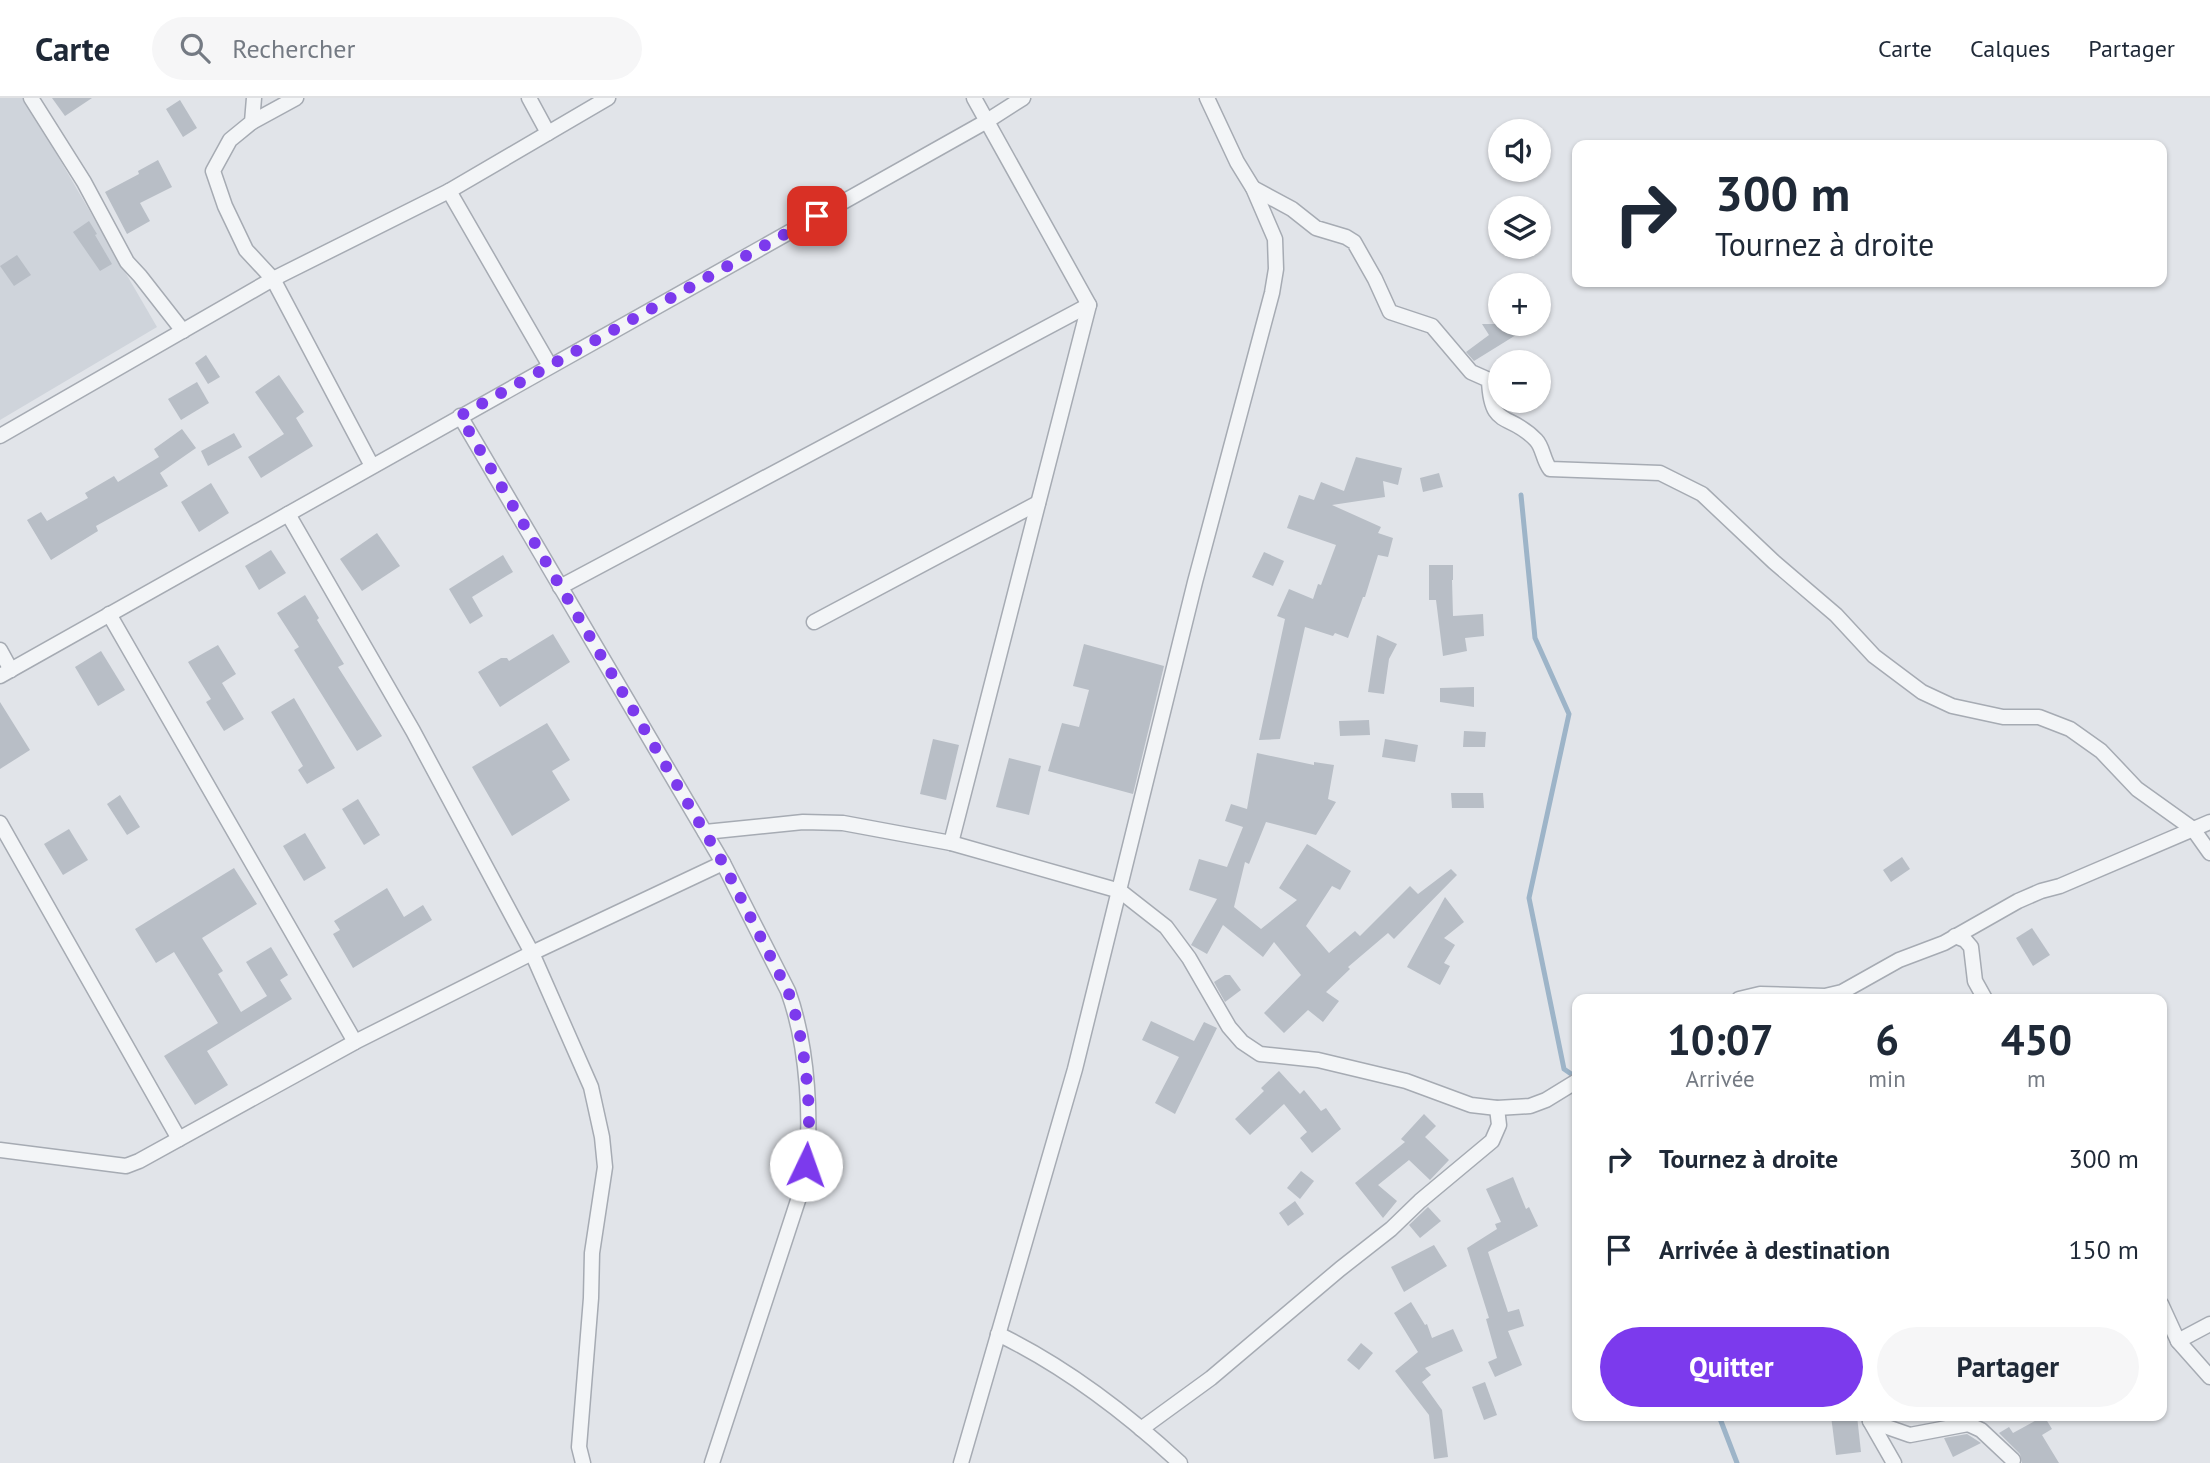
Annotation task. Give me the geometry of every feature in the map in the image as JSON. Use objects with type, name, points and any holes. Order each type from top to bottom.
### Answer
[{"type":"street","points":[[31,98],[84,182],[127,262],[183,331]]},
{"type":"street","points":[[252,122],[254,98]]},
{"type":"street","points":[[296,98],[252,122],[230,140],[213,171],[225,206],[246,250],[273,279],[372,466]]},
{"type":"street","points":[[529,98],[548,133]]},
{"type":"street","points":[[0,436],[273,279],[449,191],[608,98]]},
{"type":"street","points":[[951,843],[1088,305],[974,98]]},
{"type":"street","points":[[0,650],[5,673],[987,121],[1023,98]]},
{"type":"street","points":[[961,1463],[1074,1069],[1195,582],[1272,293],[1276,268],[1275,239],[1206,98]]},
{"type":"street","points":[[1252,188],[1292,209],[1315,228],[1346,237],[1354,243],[1390,312],[1433,326],[1471,372],[1489,380],[1489,400],[1497,414],[1511,424],[1523,426],[1539,443],[1550,469],[1660,473],[1702,494],[1774,562],[1836,615],[1874,656],[1922,692],[1952,706],[2003,717],[2039,717],[2070,729],[2101,751],[2137,789],[2193,829],[2210,853]]},
{"type":"street","points":[[449,191],[550,366]]},
{"type":"street","points":[[560,587],[1088,305]]},
{"type":"street","points":[[460,416],[723,863],[788,991],[796,1013],[807,1102],[809,1149],[804,1182],[712,1463]]},
{"type":"street","points":[[814,622],[1038,503]]},
{"type":"street","points":[[288,514],[413,731],[532,953],[592,1087],[605,1167],[592,1253],[579,1447],[583,1463]]},
{"type":"street","points":[[109,614],[355,1042]]},
{"type":"street","points":[[705,832],[803,822],[843,823],[951,843],[1120,891],[1166,928],[1189,958],[1229,1027],[1242,1042],[1260,1054],[1318,1060],[1406,1081],[1471,1105],[1497,1108],[1530,1106],[1546,1100],[1572,1083]]},
{"type":"street","points":[[1834,994],[1842,992],[1899,960],[1944,943],[2018,901],[2060,886],[2210,822]]},
{"type":"street","points":[[0,823],[179,1139]]},
{"type":"street","points":[[0,1150],[126,1166],[149,1157],[355,1042],[532,953],[723,863]]},
{"type":"street","points":[[1955,936],[1965,940],[1971,947],[1975,981],[1982,994]]},
{"type":"street","points":[[1141,1429],[1212,1378],[1339,1269],[1391,1229],[1492,1140],[1499,1125],[1497,1108]]},
{"type":"street","points":[[2167,1317],[2178,1341],[2210,1377]]},
{"type":"street","points":[[2178,1341],[2210,1324]]},
{"type":"street","points":[[998,1334],[1035,1352],[1141,1429],[1180,1463]]},
{"type":"street","points":[[1872,1421],[1894,1463]]},
{"type":"street","points":[[1877,1421],[1910,1436],[1968,1424],[1981,1430],[2013,1460]]},
{"type":"shaded area","points":[[0,98],[24,98],[157,327],[0,420]]},
{"type":"building","points":[[52,98],[92,98],[65,116]]},
{"type":"building","points":[[180,100],[197,128],[183,137],[166,109]]},
{"type":"building","points":[[158,160],[172,187],[140,203],[150,221],[127,234],[105,192],[139,174],[138,171]]},
{"type":"building","points":[[89,221],[112,264],[100,271],[73,232]]},
{"type":"building","points":[[17,255],[31,275],[14,286],[0,266]]},
{"type":"building","points":[[1488,336],[1514,336],[1474,361],[1466,352]]},
{"type":"building","points":[[206,355],[220,377],[208,384],[195,363]]},
{"type":"building","points":[[279,375],[304,412],[296,418],[313,446],[261,478],[248,457],[284,434],[255,392]]},
{"type":"building","points":[[197,382],[209,403],[181,420],[168,399]]},
{"type":"building","points":[[182,429],[196,448],[160,473],[168,486],[96,526],[98,531],[51,560],[27,520],[41,512],[47,521],[88,498],[85,493],[114,476],[118,482],[159,457],[154,449]]},
{"type":"building","points":[[234,433],[242,447],[208,466],[201,451]]},
{"type":"building","points":[[1356,457],[1402,468],[1398,485],[1383,481],[1385,497],[1332,505],[1381,527],[1378,533],[1393,538],[1388,557],[1378,555],[1348,638],[1305,627],[1280,739],[1259,740],[1285,619],[1277,616],[1289,589],[1313,599],[1336,545],[1287,528],[1299,495],[1314,500],[1321,482],[1344,491]]},
{"type":"building","points":[[1439,473],[1443,487],[1423,492],[1420,478]]},
{"type":"building","points":[[211,483],[229,513],[199,532],[181,502]]},
{"type":"building","points":[[377,533],[400,566],[362,591],[340,559]]},
{"type":"building","points":[[271,550],[286,573],[259,590],[245,566]]},
{"type":"building","points":[[1264,552],[1284,561],[1273,586],[1252,577]]},
{"type":"building","points":[[503,555],[513,572],[472,597],[483,616],[470,624],[449,589]]},
{"type":"building","points":[[1429,565],[1453,565],[1453,616],[1483,614],[1484,636],[1465,638],[1467,651],[1443,656],[1436,600],[1429,600]]},
{"type":"building","points":[[305,595],[344,664],[338,667],[382,736],[357,751],[294,650],[299,647],[277,613]]},
{"type":"building","points":[[553,634],[570,662],[500,707],[478,672],[501,658],[507,658],[509,661]]},
{"type":"building","points":[[1377,635],[1397,644],[1389,659],[1384,694],[1368,692]]},
{"type":"building","points":[[1084,644],[1164,666],[1133,794],[1048,771],[1062,723],[1079,727],[1089,690],[1073,686]]},
{"type":"building","points":[[218,645],[236,674],[222,683],[244,719],[224,731],[206,702],[211,699],[188,662]]},
{"type":"building","points":[[101,651],[125,690],[98,706],[75,667]]},
{"type":"building","points":[[1474,687],[1474,707],[1440,702],[1440,688]]},
{"type":"building","points":[[294,698],[335,768],[307,784],[298,770],[303,766],[271,712]]},
{"type":"building","points":[[0,702],[30,750],[0,769]]},
{"type":"building","points":[[1369,720],[1370,735],[1340,736],[1339,721]]},
{"type":"building","points":[[547,723],[570,760],[552,771],[570,800],[512,836],[472,767]]},
{"type":"building","points":[[1464,731],[1486,732],[1485,747],[1463,747]]},
{"type":"building","points":[[933,739],[959,745],[946,800],[920,794]]},
{"type":"building","points":[[1385,739],[1418,745],[1415,762],[1382,757]]},
{"type":"building","points":[[1257,753],[1314,765],[1314,762],[1334,765],[1328,799],[1336,802],[1316,835],[1266,822],[1249,864],[1245,862],[1234,907],[1261,929],[1297,900],[1279,888],[1307,844],[1351,871],[1340,890],[1332,886],[1306,926],[1329,953],[1355,931],[1360,936],[1410,886],[1418,894],[1451,869],[1457,875],[1394,939],[1388,933],[1348,967],[1350,969],[1326,992],[1339,1001],[1323,1022],[1308,1010],[1284,1033],[1264,1013],[1301,975],[1274,942],[1263,957],[1223,925],[1207,954],[1191,945],[1217,899],[1189,890],[1199,859],[1227,867],[1243,827],[1225,821],[1231,804],[1247,809]]},
{"type":"building","points":[[1009,758],[1041,766],[1029,815],[996,807]]},
{"type":"building","points":[[1451,793],[1483,793],[1484,808],[1452,808]]},
{"type":"building","points":[[120,795],[140,827],[127,835],[107,804]]},
{"type":"building","points":[[358,799],[380,835],[364,845],[342,809]]},
{"type":"building","points":[[69,829],[88,860],[63,875],[44,844]]},
{"type":"building","points":[[305,833],[326,868],[304,881],[283,846]]},
{"type":"building","points":[[1902,857],[1910,869],[1891,882],[1883,870]]},
{"type":"building","points":[[234,868],[257,904],[202,938],[223,971],[218,974],[241,1012],[267,996],[246,962],[271,947],[288,975],[280,980],[292,999],[207,1051],[228,1085],[195,1105],[164,1056],[218,1023],[174,952],[156,963],[135,929]]},
{"type":"building","points":[[387,888],[404,917],[423,905],[432,920],[353,968],[333,934],[340,930],[334,921]]},
{"type":"building","points":[[1445,897],[1464,922],[1444,938],[1455,945],[1444,963],[1450,966],[1440,985],[1407,967]]},
{"type":"building","points":[[2032,928],[2050,955],[2033,966],[2016,938]]},
{"type":"building","points":[[1230,975],[1241,990],[1225,1002],[1214,982]]},
{"type":"building","points":[[1151,1021],[1194,1041],[1204,1022],[1217,1028],[1175,1114],[1155,1103],[1179,1057],[1142,1040]]},
{"type":"building","points":[[1279,1071],[1300,1094],[1304,1090],[1321,1111],[1326,1108],[1341,1129],[1312,1153],[1300,1138],[1307,1132],[1284,1104],[1250,1135],[1235,1119],[1264,1091],[1261,1088]]},
{"type":"building","points":[[1424,1114],[1436,1126],[1425,1137],[1449,1160],[1430,1180],[1409,1160],[1378,1185],[1397,1201],[1383,1218],[1355,1183],[1405,1142],[1401,1139]]},
{"type":"building","points":[[1301,1171],[1314,1181],[1300,1199],[1287,1188]]},
{"type":"building","points":[[1513,1177],[1526,1209],[1529,1207],[1538,1226],[1488,1252],[1508,1312],[1519,1309],[1524,1326],[1508,1331],[1522,1365],[1495,1377],[1488,1362],[1497,1358],[1486,1319],[1489,1318],[1467,1248],[1497,1229],[1495,1224],[1501,1222],[1486,1189]]},
{"type":"building","points":[[1295,1201],[1304,1214],[1288,1226],[1279,1213]]},
{"type":"building","points":[[1428,1207],[1441,1221],[1420,1238],[1409,1225]]},
{"type":"building","points":[[1434,1245],[1447,1266],[1404,1292],[1391,1267]]},
{"type":"building","points":[[1411,1302],[1425,1325],[1427,1324],[1432,1338],[1453,1329],[1463,1351],[1425,1368],[1431,1375],[1422,1382],[1442,1410],[1448,1457],[1434,1459],[1429,1415],[1395,1371],[1418,1352],[1394,1313]]},
{"type":"building","points":[[1361,1343],[1373,1353],[1359,1370],[1347,1360]]},
{"type":"building","points":[[1485,1382],[1497,1415],[1484,1420],[1472,1387]]},
{"type":"building","points":[[1832,1421],[1858,1421],[1861,1452],[1836,1455]]},
{"type":"building","points":[[2035,1421],[2047,1421],[2052,1429],[2042,1435],[2059,1463],[2022,1463],[2020,1454],[1999,1433],[2009,1427],[2013,1433]]},
{"type":"building","points":[[1967,1434],[1981,1443],[1953,1457],[1944,1438]]},
{"type":"waterway","points":[[1521,495],[1535,638],[1569,714],[1529,898],[1564,1069],[1572,1075]]},
{"type":"waterway","points":[[1721,1421],[1737,1463]]},
{"type":"route","points":[[806,1165],[809,1149],[807,1102],[800,1036],[788,991],[723,863],[460,416],[817,216]]}]
